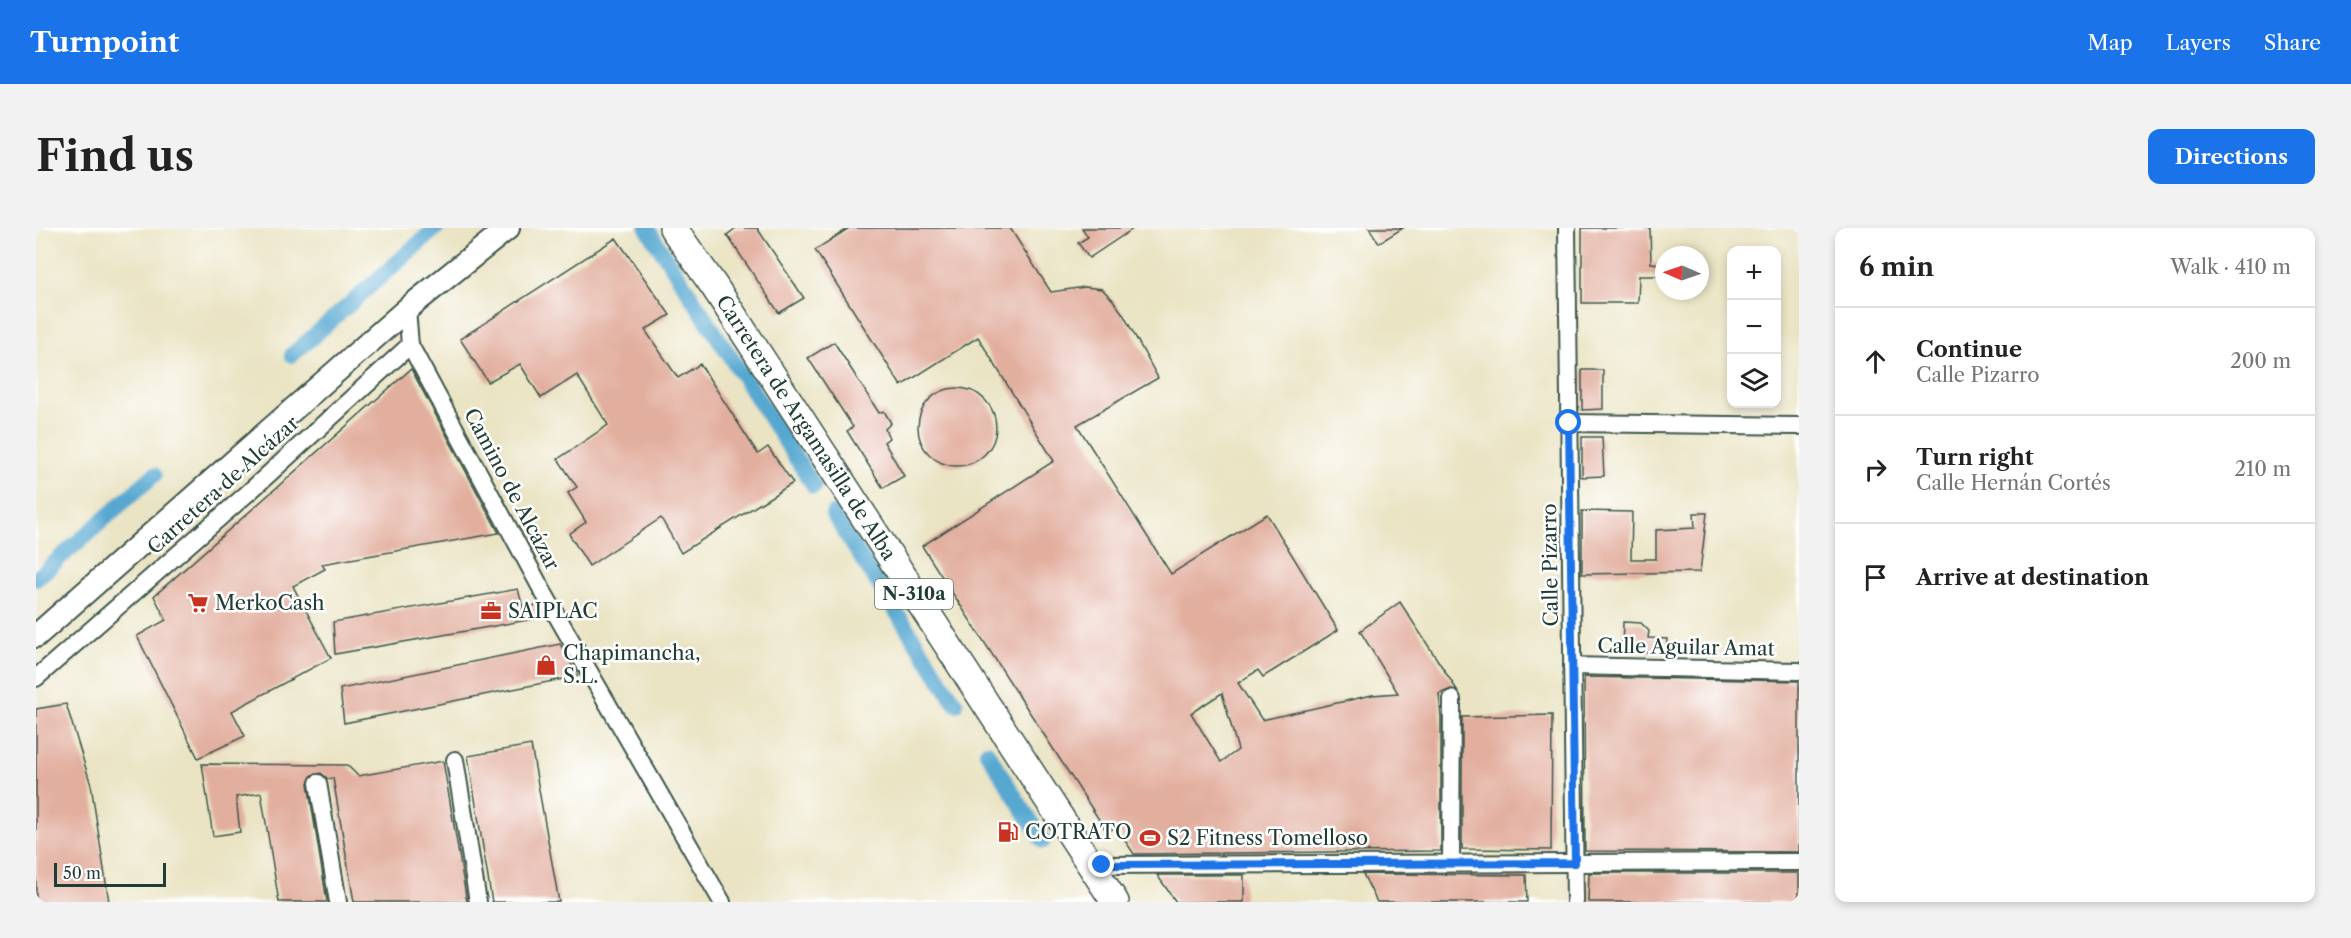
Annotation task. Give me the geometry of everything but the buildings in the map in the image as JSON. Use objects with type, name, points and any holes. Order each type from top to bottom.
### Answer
[{"type":"highway","name":"N-310a","points":[[673,228],[714,286]]},
{"type":"highway","name":"N-310a","points":[[690,228],[714,286]]},
{"type":"highway","name":"Carretera de Argamasilla de Alba","points":[[714,286],[1115,902]]},
{"type":"main road","points":[[473,255],[497,228]]},
{"type":"main road","points":[[36,636],[407,309],[508,228]]},
{"type":"street","name":"Calle Pizarro","points":[[1567,228],[1575,902]]},
{"type":"street","points":[[407,309],[410,345]]},
{"type":"street","name":"Carretera de Alcázar","points":[[36,678],[249,492],[410,345]]},
{"type":"street","name":"Camino de Alcázar","points":[[410,345],[542,590],[722,902]]},
{"type":"street","points":[[1569,423],[1799,426]]},
{"type":"street","name":"Calle Aguilar Amat","points":[[1572,666],[1799,671]]},
{"type":"street","points":[[1451,863],[1452,699]]},
{"type":"street","points":[[454,760],[478,902]]},
{"type":"street","points":[[318,783],[338,902]]},
{"type":"street","points":[[1090,865],[1799,862]]},
{"type":"waterway","points":[[292,355],[436,228]]},
{"type":"waterway","points":[[647,228],[814,486]]},
{"type":"waterway","points":[[36,579],[154,475]]},
{"type":"waterway","points":[[833,514],[956,704]]},
{"type":"waterway","points":[[987,752],[1043,841]]},
{"type":"place","name":"MerkoCash","points":[[198,603]]},
{"type":"place","name":"SAIPLAC","points":[[491,611]]},
{"type":"place","name":"Chapimancha, S.L.","points":[[546,665]]},
{"type":"place","name":"COTRATO","points":[[1008,832]]},
{"type":"place","name":"S2 Fitness Tomelloso","points":[[1150,838]]},
{"type":"route","points":[[1102,865],[1575,863],[1569,423]]}]
